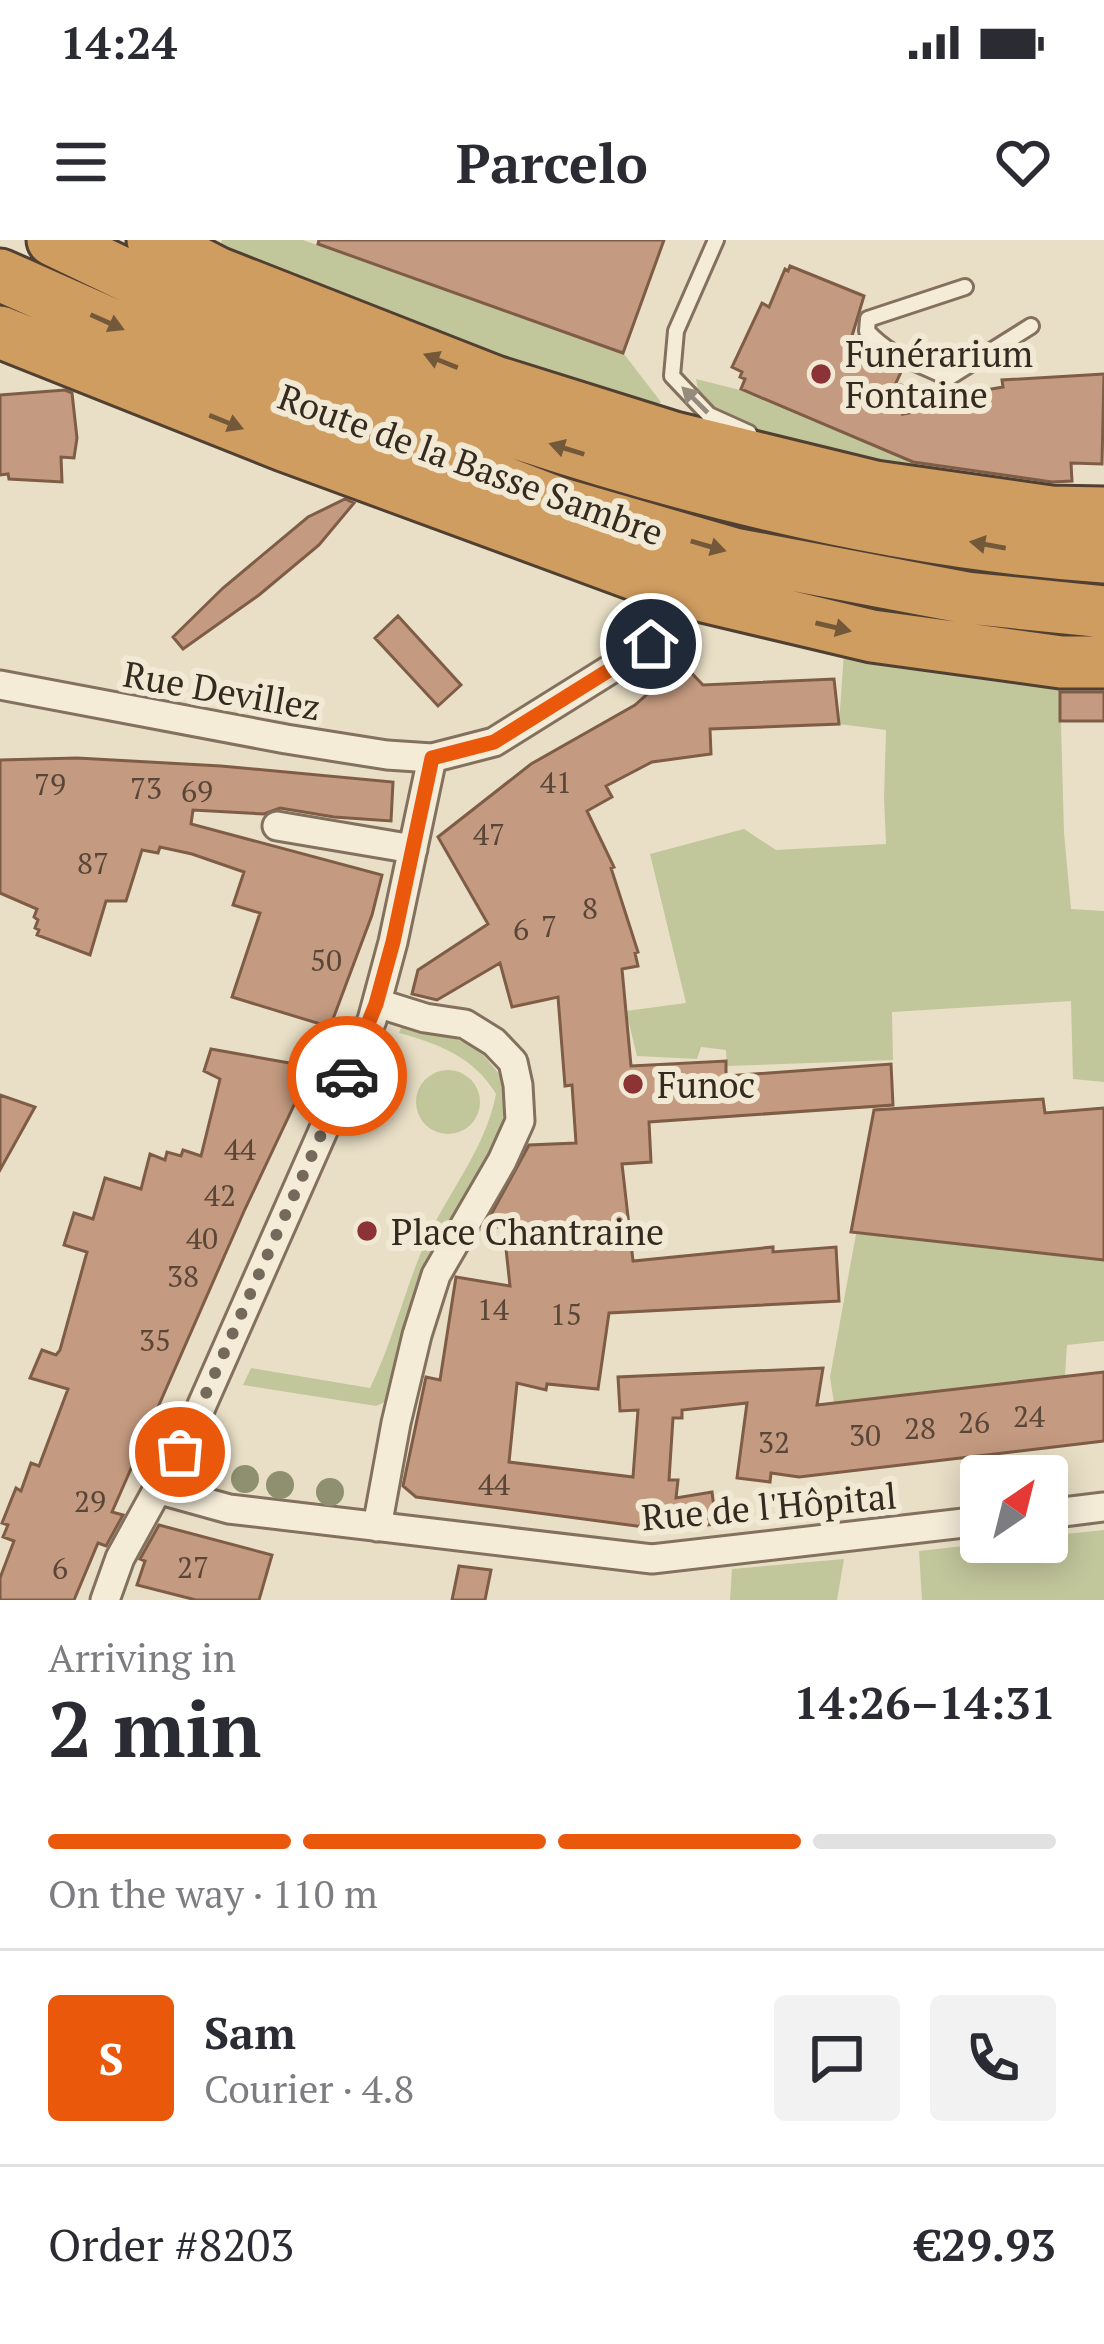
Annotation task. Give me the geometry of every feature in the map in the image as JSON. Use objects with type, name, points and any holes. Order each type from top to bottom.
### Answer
[{"type":"highway","name":"Route de la Basse Sambre","points":[[53,240],[190,306],[370,383],[569,451],[771,507],[1025,552],[1104,556]]},
{"type":"highway","points":[[153,240],[217,273],[495,382],[674,438],[875,487],[1051,512],[1104,513]]},
{"type":"highway","name":"Route de la Basse Sambre","points":[[0,275],[257,388],[558,503],[734,554],[967,598],[1104,612]]},
{"type":"highway","points":[[0,332],[284,445],[678,590],[872,636],[1061,662],[1104,662]]},
{"type":"street","name":"Rue Devillez","points":[[0,685],[286,739],[432,758],[494,742],[651,644]]},
{"type":"street","points":[[105,1600],[120,1558],[194,1423],[372,1020],[432,758]]},
{"type":"street","points":[[277,826],[413,849]]},
{"type":"street","points":[[157,1489],[229,1509],[363,1525],[436,1275],[520,1121],[513,1062],[494,1042],[465,1024],[376,1004]]},
{"type":"street","points":[[1068,1512],[1104,1508]]},
{"type":"street","name":"Rue de l'Hôpital","points":[[363,1525],[652,1559],[960,1523]]},
{"type":"lane","points":[[716,240],[676,331],[672,376],[709,415],[762,438]]},
{"type":"lane","points":[[965,287],[868,319],[867,331],[900,359],[948,378],[1031,326]]},
{"type":"lane","points":[[797,453],[875,487]]},
{"type":"green space","points":[[222,240],[303,240],[624,354],[661,402],[647,415],[259,263],[220,245]]},
{"type":"green space","points":[[696,379],[740,390],[905,457],[914,462],[913,478],[865,476],[717,419],[699,395]]},
{"type":"green space","points":[[844,652],[1060,687],[1071,909],[1104,911],[1104,1082],[1073,1079],[1071,1001],[892,1012],[893,1060],[727,1066],[726,1050],[701,1047],[697,1059],[637,1056],[626,1011],[686,1003],[650,854],[744,829],[776,850],[886,844],[886,730],[839,724]]},
{"type":"green space","points":[[404,1020],[479,1050],[512,1089],[492,1153],[417,1307],[387,1401],[376,1406],[243,1385],[251,1368],[370,1388],[429,1235],[482,1136],[496,1094],[477,1070],[454,1054],[399,1033]]},
{"type":"green space","points":[[448,1070],[471,1079],[480,1102],[471,1125],[448,1134],[425,1125],[416,1102],[425,1079]]},
{"type":"green space","points":[[856,1234],[1104,1253],[1104,1341],[1067,1345],[1065,1376],[834,1403],[830,1377]]},
{"type":"green space","points":[[1104,1530],[1104,1600],[922,1600],[919,1551],[960,1546],[960,1563],[1068,1563],[1068,1534]]},
{"type":"green space","points":[[844,1559],[837,1600],[730,1600],[732,1569]]},
{"type":"building","points":[[319,240],[664,240],[623,353],[318,244]]},
{"type":"building","name":"Funérarium Fontaine","points":[[790,266],[864,296],[849,346],[901,372],[896,383],[908,388],[903,414],[981,399],[980,391],[1003,387],[1002,380],[1104,374],[1102,464],[1071,463],[1072,481],[1052,482],[913,462],[741,389],[745,379],[732,367],[762,303],[769,307]]},
{"type":"building","points":[[72,393],[77,438],[74,458],[61,457],[62,482],[0,475],[0,395]]},
{"type":"building","points":[[345,499],[354,503],[319,545],[183,649],[173,637],[223,588],[308,517]]},
{"type":"building","points":[[398,616],[461,685],[438,706],[375,638]]},
{"type":"building","points":[[682,663],[703,685],[834,679],[839,724],[710,729],[711,754],[652,762],[606,786],[612,797],[587,811],[614,867],[638,952],[638,966],[622,969],[631,1066],[726,1061],[726,1076],[891,1064],[893,1105],[649,1122],[651,1162],[622,1164],[633,1261],[773,1247],[773,1252],[836,1247],[839,1301],[609,1313],[598,1389],[547,1384],[546,1390],[517,1383],[509,1462],[633,1477],[638,1410],[620,1411],[618,1377],[823,1368],[817,1405],[1104,1372],[1104,1441],[799,1477],[771,1473],[770,1482],[737,1478],[747,1403],[682,1410],[682,1418],[673,1418],[669,1480],[678,1480],[676,1498],[712,1492],[716,1524],[667,1530],[416,1497],[403,1486],[426,1377],[440,1380],[456,1277],[510,1286],[504,1230],[487,1222],[529,1145],[576,1143],[572,1085],[565,1086],[558,997],[512,1007],[500,963],[437,1000],[412,994],[418,970],[488,924],[438,837],[531,764],[635,705]]},
{"type":"building","points":[[1060,692],[1104,692],[1104,721],[1060,721]]},
{"type":"building","points":[[77,758],[393,782],[391,821],[280,808],[264,814],[193,810],[191,824],[382,875],[330,1027],[232,997],[260,913],[233,905],[244,872],[192,854],[160,847],[158,853],[142,850],[126,901],[106,901],[90,955],[37,935],[37,909],[0,893],[0,760]]},
{"type":"building","points":[[211,1049],[312,1067],[112,1512],[123,1515],[106,1546],[98,1543],[74,1600],[0,1600],[0,1578],[14,1541],[3,1537],[8,1525],[2,1523],[31,1463],[39,1466],[68,1389],[30,1378],[42,1350],[56,1355],[60,1350],[87,1252],[64,1245],[74,1213],[93,1219],[105,1178],[141,1189],[150,1154],[165,1160],[167,1152],[181,1156],[183,1150],[201,1156],[220,1079],[204,1071]]},
{"type":"building","points":[[0,1095],[35,1107],[0,1170]]},
{"type":"building","points":[[1043,1099],[1045,1113],[1104,1108],[1104,1260],[851,1232],[874,1110]]},
{"type":"building","points":[[159,1525],[272,1555],[259,1600],[196,1600],[137,1585],[145,1561],[140,1559]]},
{"type":"building","points":[[459,1566],[491,1570],[485,1600],[452,1600]]},
{"type":"way so far","points":[[180,1452],[347,1076]]},
{"type":"place","name":"Funérarium Fontaine","points":[[821,374]]},
{"type":"place","name":"Funoc","points":[[633,1084]]},
{"type":"place","name":"Place Chantraine","points":[[367,1231]]},
{"type":"route","points":[[347,1076],[372,1020],[393,942],[432,758],[494,742],[651,644]]}]
